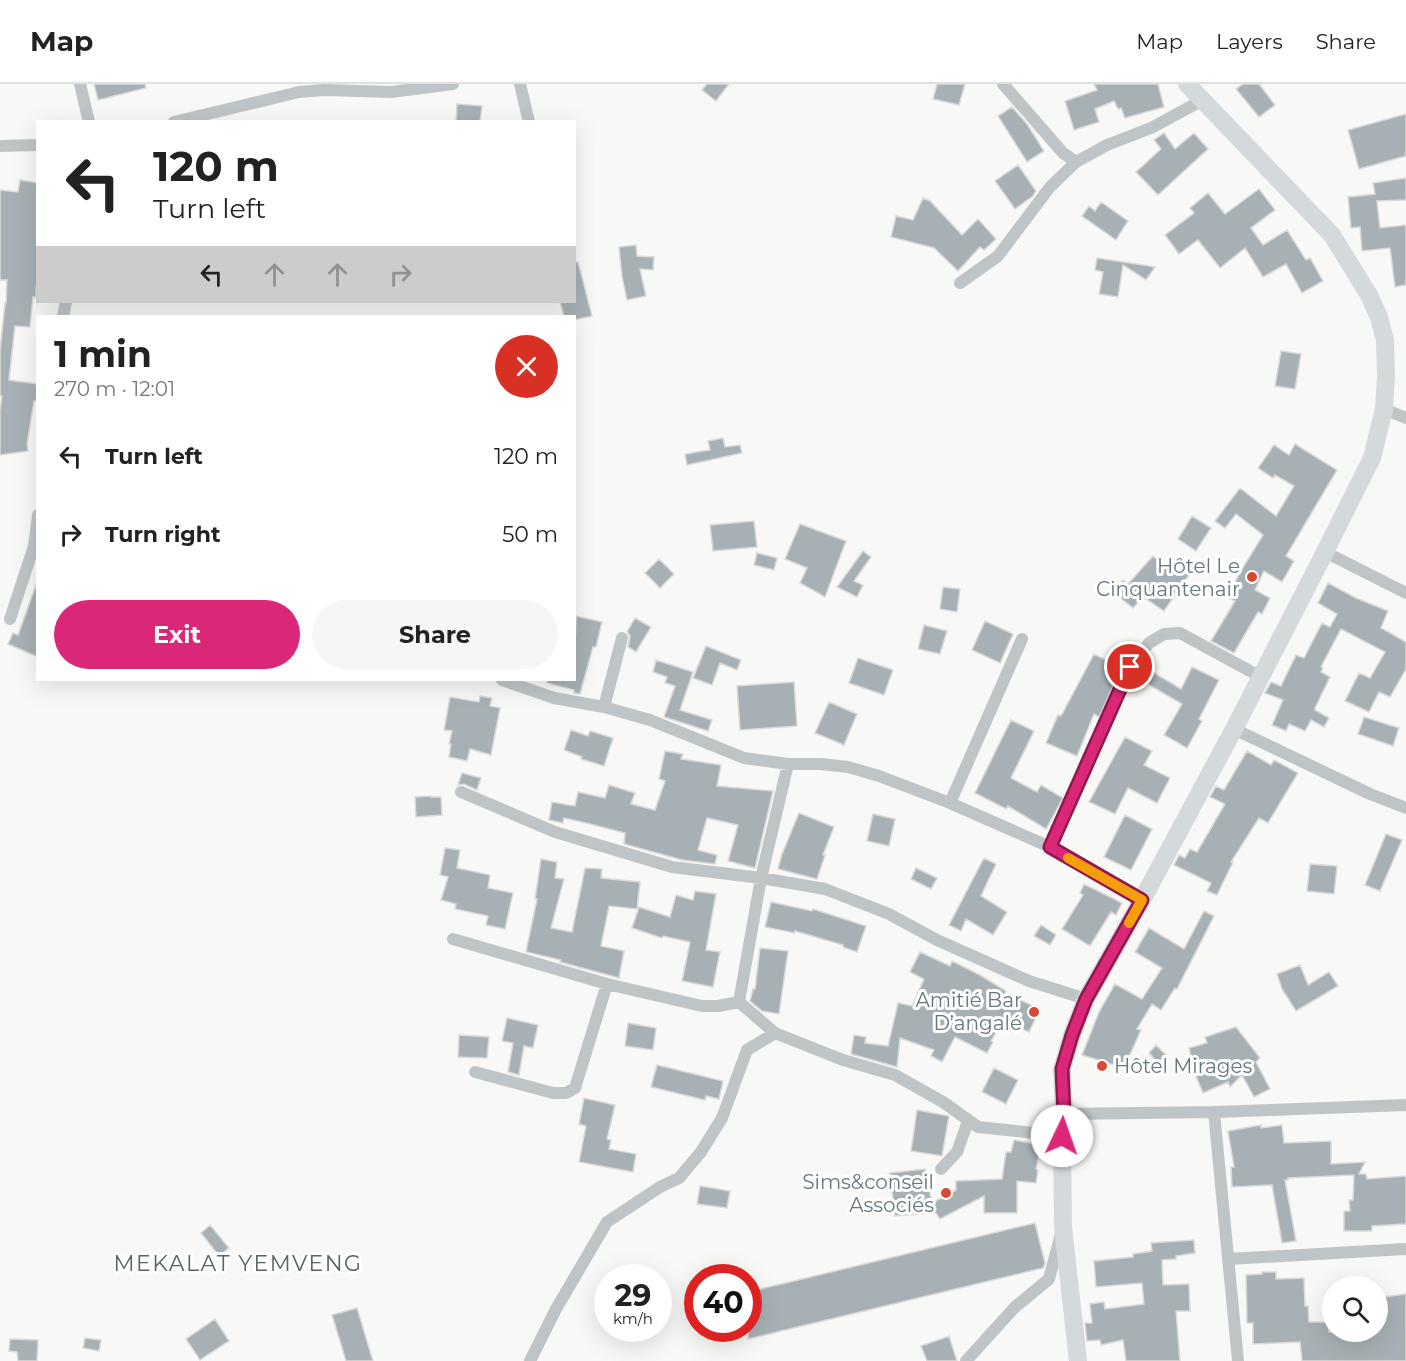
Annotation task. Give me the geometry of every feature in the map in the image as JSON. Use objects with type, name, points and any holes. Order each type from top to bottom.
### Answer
[{"type":"street","points":[[80,84],[89,120]]},
{"type":"street","points":[[182,120],[299,92],[324,90],[391,92],[453,84]]},
{"type":"street","points":[[520,84],[529,120]]},
{"type":"street","points":[[1003,84],[1063,153],[1076,162]]},
{"type":"street","points":[[1078,1361],[1063,1227],[1062,1069],[1072,1035],[1086,999],[1234,729],[1372,458],[1384,409],[1385,340],[1379,317],[1369,295],[1332,235],[1187,84]]},
{"type":"street","points":[[960,283],[998,256],[1050,187],[1076,162],[1201,101]]},
{"type":"street","points":[[0,146],[36,145]]},
{"type":"street","points":[[1384,409],[1405,416]]},
{"type":"street","points":[[10,619],[34,546],[36,530]]},
{"type":"street","points":[[1325,552],[1406,593]]},
{"type":"street","points":[[1050,847],[1130,667],[1149,642],[1164,634],[1180,633],[1261,677]]},
{"type":"street","points":[[604,707],[622,638]]},
{"type":"street","points":[[950,803],[1022,639]]},
{"type":"street","points":[[505,681],[554,698],[604,707],[650,720],[744,758],[788,764],[848,767],[950,803],[1050,847],[1142,900]]},
{"type":"street","points":[[1234,729],[1370,794],[1406,808]]},
{"type":"street","points":[[740,1002],[761,878],[788,764]]},
{"type":"street","points":[[461,792],[555,832],[672,867],[825,889],[889,914],[937,940],[1029,981],[1086,999]]},
{"type":"street","points":[[453,939],[607,984],[702,1006],[740,1002]]},
{"type":"street","points":[[475,1072],[553,1093],[566,1093],[575,1088],[607,984]]},
{"type":"street","points":[[740,1002],[775,1033],[843,1060],[895,1075],[943,1102],[978,1128],[1062,1136]]},
{"type":"street","points":[[530,1361],[556,1309],[607,1222],[660,1187],[679,1178],[701,1152],[722,1118],[747,1050],[775,1033]]},
{"type":"street","points":[[1064,1114],[1214,1112],[1406,1105]]},
{"type":"street","points":[[1214,1112],[1238,1361]]},
{"type":"street","points":[[941,1168],[957,1152],[968,1121]]},
{"type":"street","points":[[966,1361],[1015,1307],[1049,1280],[1063,1227]]},
{"type":"street","points":[[1228,1259],[1406,1250]]},
{"type":"building","points":[[94,84],[145,84],[146,88],[98,100]]},
{"type":"building","points":[[707,84],[729,84],[716,101],[702,90]]},
{"type":"building","points":[[937,84],[965,84],[959,105],[933,99]]},
{"type":"building","points":[[1094,84],[1158,84],[1164,107],[1125,118],[1121,108],[1118,109],[1114,101],[1095,109],[1099,122],[1074,130],[1065,101],[1097,90]]},
{"type":"building","points":[[1243,84],[1259,84],[1275,105],[1259,117],[1236,89]]},
{"type":"building","points":[[457,104],[482,106],[480,120],[456,120]]},
{"type":"building","points":[[1012,107],[1027,124],[1044,151],[1027,162],[998,116]]},
{"type":"building","points":[[1406,114],[1406,156],[1359,169],[1348,130]]},
{"type":"building","points":[[1164,133],[1175,149],[1194,133],[1208,149],[1158,195],[1136,172],[1161,149],[1154,140]]},
{"type":"building","points":[[1018,165],[1036,191],[1033,196],[1015,209],[995,181]]},
{"type":"building","points":[[1406,178],[1406,200],[1377,201],[1380,228],[1406,225],[1406,285],[1395,287],[1390,248],[1362,251],[1360,227],[1351,228],[1348,197],[1375,194],[1373,183]]},
{"type":"building","points":[[20,180],[36,183],[36,297],[33,297],[30,327],[15,326],[9,380],[36,384],[36,401],[34,401],[27,444],[28,451],[0,455],[2,396],[0,396],[0,351],[7,280],[0,280],[0,190],[18,192]]},
{"type":"building","points":[[1259,189],[1275,210],[1251,228],[1263,245],[1287,230],[1306,260],[1310,258],[1323,281],[1302,293],[1286,264],[1263,277],[1245,248],[1220,268],[1198,240],[1179,254],[1165,235],[1194,213],[1190,208],[1208,193],[1225,214]]},
{"type":"building","points":[[923,198],[930,201],[962,235],[978,219],[996,239],[984,250],[980,247],[958,271],[934,248],[891,237],[896,216],[913,220]]},
{"type":"building","points":[[1101,202],[1128,221],[1116,240],[1082,216],[1089,206],[1095,211]]},
{"type":"building","points":[[636,245],[637,256],[654,257],[653,270],[640,269],[646,296],[627,300],[619,247]]},
{"type":"building","points":[[1097,258],[1155,267],[1146,280],[1123,265],[1118,297],[1099,294],[1103,272],[1095,270]]},
{"type":"building","points":[[576,262],[578,262],[592,316],[576,320],[576,315],[564,315],[560,303],[576,303]]},
{"type":"building","points":[[1281,351],[1301,354],[1295,389],[1275,386]]},
{"type":"building","points":[[723,438],[725,447],[740,445],[742,453],[687,465],[685,454],[710,450],[708,441]]},
{"type":"building","points":[[1295,444],[1337,470],[1286,556],[1294,561],[1282,582],[1264,571],[1255,590],[1270,598],[1262,614],[1258,612],[1234,653],[1211,641],[1235,601],[1228,598],[1239,574],[1263,535],[1236,514],[1225,528],[1215,521],[1240,488],[1276,516],[1294,486],[1275,475],[1273,478],[1258,468],[1274,445],[1289,455]]},
{"type":"building","points":[[1192,516],[1211,528],[1196,551],[1178,539]]},
{"type":"building","points":[[754,521],[757,547],[713,551],[710,525]]},
{"type":"building","points":[[800,524],[846,541],[825,597],[800,583],[807,568],[785,559]]},
{"type":"building","points":[[863,551],[871,557],[854,581],[863,585],[857,597],[837,587]]},
{"type":"building","points":[[757,553],[777,558],[774,570],[754,565]]},
{"type":"building","points":[[1153,556],[1167,568],[1170,563],[1189,575],[1164,611],[1143,597],[1133,608],[1113,592],[1123,580],[1128,584]]},
{"type":"building","points":[[659,559],[674,574],[660,588],[645,573]]},
{"type":"building","points":[[1328,583],[1388,611],[1381,628],[1406,642],[1406,669],[1390,697],[1379,692],[1369,712],[1345,701],[1359,673],[1370,678],[1385,652],[1341,629],[1321,667],[1323,668],[1321,672],[1330,677],[1315,708],[1329,718],[1324,727],[1311,720],[1305,731],[1289,724],[1286,731],[1272,725],[1283,700],[1265,693],[1271,682],[1281,686],[1296,655],[1304,658],[1322,623],[1330,627],[1337,614],[1318,603]]},
{"type":"building","points":[[36,585],[36,656],[8,644],[13,633],[18,635]]},
{"type":"building","points":[[943,587],[960,589],[957,612],[940,609]]},
{"type":"building","points":[[576,616],[602,622],[580,694],[574,693],[574,690],[547,683],[547,681],[576,681]]},
{"type":"building","points":[[635,618],[651,627],[636,652],[628,647],[630,636],[627,632]]},
{"type":"building","points":[[985,621],[1013,634],[1000,663],[972,650]]},
{"type":"building","points":[[924,625],[947,631],[940,654],[918,649]]},
{"type":"building","points":[[706,646],[741,660],[737,670],[720,663],[712,685],[693,678]]},
{"type":"building","points":[[1094,654],[1121,668],[1099,717],[1094,714],[1077,756],[1046,743],[1058,715],[1061,716]]},
{"type":"building","points":[[858,658],[893,670],[884,695],[849,683]]},
{"type":"building","points":[[656,660],[693,672],[680,710],[712,720],[708,731],[664,717],[675,686],[665,683],[667,677],[653,672]]},
{"type":"building","points":[[1192,667],[1219,680],[1199,719],[1202,721],[1187,748],[1164,735],[1182,704],[1139,679],[1146,668],[1181,689]]},
{"type":"building","points":[[794,682],[797,726],[740,730],[737,686]]},
{"type":"building","points":[[480,696],[492,698],[490,706],[500,708],[491,755],[470,749],[467,761],[449,757],[452,731],[444,730],[450,697],[479,702]]},
{"type":"building","points":[[829,702],[857,714],[844,745],[815,733]]},
{"type":"building","points":[[1364,717],[1399,728],[1393,746],[1358,734]]},
{"type":"building","points":[[1011,720],[1034,731],[1011,778],[1037,792],[1041,785],[1063,798],[1046,829],[1008,806],[1006,809],[975,793]]},
{"type":"building","points":[[571,730],[588,736],[590,731],[613,738],[604,766],[581,759],[582,757],[564,750]]},
{"type":"building","points":[[1125,737],[1152,751],[1144,765],[1170,778],[1157,803],[1128,788],[1115,814],[1089,802]]},
{"type":"building","points":[[665,751],[683,754],[681,759],[721,765],[717,786],[773,791],[755,868],[728,861],[738,825],[707,818],[698,850],[717,855],[715,864],[682,860],[624,844],[625,833],[564,818],[563,823],[549,820],[552,802],[575,806],[578,792],[605,798],[609,785],[635,793],[631,804],[655,810],[665,781],[659,779]]},
{"type":"building","points":[[1247,751],[1271,765],[1274,760],[1298,773],[1268,823],[1259,818],[1231,862],[1233,862],[1217,895],[1207,891],[1211,883],[1174,865],[1179,855],[1185,858],[1190,849],[1197,852],[1225,804],[1210,797],[1216,786],[1224,790]]},
{"type":"building","points":[[462,773],[481,778],[477,790],[464,784],[458,785]]},
{"type":"building","points":[[415,797],[441,797],[442,815],[416,817]]},
{"type":"building","points":[[799,813],[834,827],[817,879],[778,869]]},
{"type":"building","points":[[873,814],[895,819],[889,846],[867,841]]},
{"type":"building","points":[[1125,815],[1152,829],[1131,870],[1104,857]]},
{"type":"building","points":[[1386,834],[1402,840],[1380,891],[1365,885]]},
{"type":"building","points":[[445,848],[460,850],[457,868],[490,875],[488,888],[513,893],[505,929],[486,925],[488,916],[455,909],[456,904],[441,900],[448,877],[440,875]]},
{"type":"building","points":[[984,858],[996,864],[981,896],[1007,912],[993,935],[966,919],[961,931],[949,925]]},
{"type":"building","points":[[541,859],[557,862],[555,878],[564,879],[551,928],[572,932],[585,868],[602,869],[601,878],[640,882],[637,909],[609,906],[601,946],[624,951],[619,978],[526,952],[537,899],[535,899]]},
{"type":"building","points":[[1310,864],[1337,866],[1334,894],[1307,891]]},
{"type":"building","points":[[916,868],[937,878],[931,889],[911,879]]},
{"type":"building","points":[[1084,884],[1122,903],[1116,915],[1111,912],[1090,946],[1062,929],[1083,895],[1080,893]]},
{"type":"building","points":[[695,891],[716,894],[706,950],[720,952],[713,987],[682,981],[690,942],[663,936],[662,938],[632,928],[639,907],[670,917],[676,895],[693,900]]},
{"type":"building","points":[[771,902],[812,911],[813,909],[866,926],[857,952],[843,945],[795,931],[794,933],[765,927]]},
{"type":"building","points":[[1204,911],[1214,916],[1177,989],[1175,988],[1161,1010],[1152,1004],[1137,1029],[1141,1030],[1124,1068],[1082,1055],[1099,1012],[1115,984],[1142,999],[1162,968],[1135,952],[1149,928],[1184,949]]},
{"type":"building","points":[[1041,925],[1056,935],[1050,945],[1034,936]]},
{"type":"building","points":[[760,948],[788,951],[779,1014],[762,1011],[750,1001],[753,989],[755,989]]},
{"type":"building","points":[[920,952],[950,966],[952,961],[980,975],[1006,991],[1005,993],[1040,1009],[1029,1032],[1003,1021],[987,1053],[955,1037],[942,1062],[931,1056],[934,1050],[900,1038],[897,1067],[851,1054],[854,1035],[866,1037],[865,1043],[888,1046],[898,1003],[912,1006],[924,979],[910,972]]},
{"type":"building","points":[[1300,965],[1308,985],[1329,972],[1338,986],[1296,1011],[1282,989],[1277,974]]},
{"type":"building","points":[[507,1018],[538,1025],[533,1048],[524,1046],[519,1075],[508,1072],[513,1043],[502,1041]]},
{"type":"building","points":[[628,1023],[656,1028],[653,1050],[625,1046]]},
{"type":"building","points":[[1236,1027],[1260,1058],[1256,1062],[1270,1089],[1254,1097],[1242,1075],[1230,1087],[1228,1082],[1203,1093],[1188,1057],[1191,1056],[1189,1048],[1207,1043],[1205,1037]]},
{"type":"building","points":[[459,1035],[489,1037],[487,1058],[458,1057]]},
{"type":"building","points":[[1156,1045],[1166,1055],[1158,1063],[1149,1053]]},
{"type":"building","points":[[657,1065],[723,1081],[719,1099],[706,1096],[705,1100],[651,1087]]},
{"type":"building","points":[[994,1068],[1018,1080],[1006,1104],[982,1092]]},
{"type":"building","points":[[584,1098],[615,1105],[607,1139],[611,1140],[609,1149],[636,1154],[633,1172],[579,1162],[586,1126],[579,1124]]},
{"type":"building","points":[[917,1110],[949,1116],[942,1156],[911,1151]]},
{"type":"building","points":[[1261,1125],[1261,1128],[1282,1125],[1284,1143],[1331,1141],[1331,1164],[1365,1162],[1359,1174],[1366,1174],[1367,1179],[1406,1176],[1406,1224],[1372,1226],[1372,1231],[1344,1231],[1344,1211],[1350,1211],[1349,1200],[1353,1200],[1354,1175],[1288,1178],[1285,1180],[1296,1241],[1282,1243],[1272,1185],[1232,1187],[1231,1167],[1234,1167],[1228,1131]]},
{"type":"building","points":[[1014,1140],[1041,1145],[1036,1169],[1038,1170],[1036,1183],[1017,1181],[1017,1213],[984,1213],[984,1196],[940,1219],[936,1213],[895,1216],[890,1173],[925,1169],[932,1203],[956,1190],[956,1181],[1002,1179],[1006,1152],[1011,1152]]},
{"type":"building","points":[[700,1186],[730,1191],[727,1208],[697,1204]]},
{"type":"building","points":[[1035,1223],[1045,1263],[1043,1268],[762,1336],[762,1289]]},
{"type":"building","points":[[210,1225],[229,1248],[219,1256],[201,1233]]},
{"type":"building","points":[[1194,1240],[1195,1253],[1176,1256],[1176,1259],[1162,1260],[1163,1285],[1189,1284],[1190,1311],[1176,1311],[1180,1361],[1126,1361],[1123,1340],[1101,1345],[1100,1340],[1087,1341],[1085,1323],[1092,1323],[1090,1304],[1104,1302],[1105,1309],[1144,1304],[1142,1283],[1096,1287],[1094,1261],[1133,1257],[1133,1254],[1152,1251],[1151,1243]]},
{"type":"building","points":[[1262,1272],[1276,1272],[1276,1279],[1304,1278],[1305,1306],[1308,1306],[1309,1322],[1322,1322],[1322,1342],[1388,1342],[1388,1296],[1406,1294],[1406,1361],[1302,1361],[1300,1342],[1253,1344],[1253,1323],[1247,1323],[1246,1275],[1262,1274]]},
{"type":"building","points":[[357,1308],[373,1361],[346,1361],[332,1315]]},
{"type":"building","points":[[215,1319],[229,1341],[200,1360],[186,1339]]},
{"type":"building","points":[[949,1336],[957,1361],[927,1361],[921,1346]]},
{"type":"building","points":[[85,1338],[101,1340],[99,1351],[83,1348]]},
{"type":"building","points":[[10,1339],[38,1340],[37,1361],[18,1361],[17,1352],[9,1351]]},
{"type":"slow traffic","points":[[1068,858],[1142,900],[1129,923]]},
{"type":"place","name":"Hôtel Le Cinquantenair","points":[[1252,577]]},
{"type":"place","name":"Amitié Bar D’angalé","points":[[1034,1012]]},
{"type":"place","name":"Hôtel Mirages","points":[[1102,1066]]},
{"type":"place","name":"Sims&conseil Associés","points":[[946,1193]]},
{"type":"district","name":"MEKALAT YEMVENG","points":[[238,1263]]},
{"type":"route","points":[[1062,1136],[1064,1114],[1062,1069],[1072,1035],[1086,999],[1142,900],[1050,847],[1130,667]]}]
